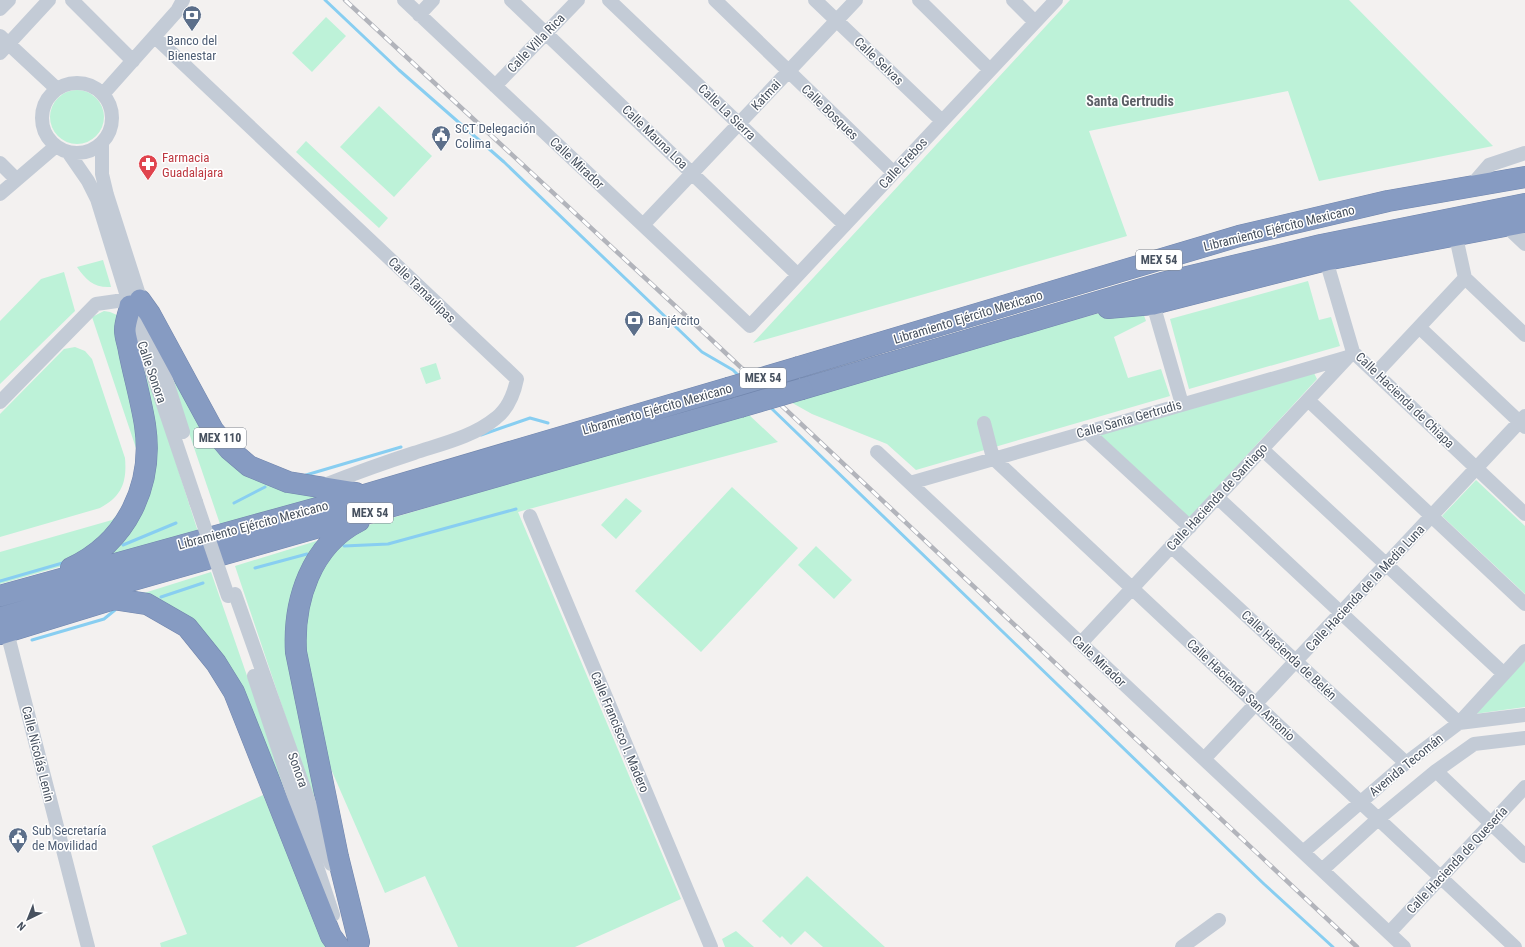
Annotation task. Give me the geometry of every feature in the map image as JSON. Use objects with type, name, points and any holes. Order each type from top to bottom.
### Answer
[{"type":"highway","name":"Libramiento Ejército Mexicano","points":[[0,596],[38,584],[364,495],[799,368],[1239,236],[1388,201],[1525,177]]},
{"type":"highway","name":"Libramiento Ejército Mexicano","points":[[2,628],[188,565],[740,407],[1169,281],[1322,245],[1454,226],[1525,204]]},
{"type":"highway","points":[[1068,310],[1153,304],[1454,226],[1515,224]]},
{"type":"highway","name":"MEX 110","points":[[134,300],[150,314],[213,430],[228,449],[250,466],[288,482],[364,495]]},
{"type":"highway","points":[[38,584],[79,564],[98,552],[115,536],[130,517],[137,502],[147,464],[147,443],[145,425],[125,329],[134,300]]},
{"type":"highway","points":[[355,945],[296,652],[294,630],[301,592],[311,570],[326,547],[348,526],[382,509]]},
{"type":"highway","points":[[2,628],[114,599],[188,565]]},
{"type":"highway","points":[[114,599],[147,604],[187,627],[216,663],[234,692],[331,936],[339,947]]},
{"type":"street","points":[[0,9],[9,0]]},
{"type":"street","points":[[0,194],[16,179],[62,149],[80,154],[92,151],[102,144],[109,135],[113,125],[113,113],[110,103],[96,87],[81,83],[66,84],[57,89],[3,44],[49,0]]},
{"type":"street","points":[[72,0],[133,61]]},
{"type":"street","points":[[103,94],[177,12],[182,0]]},
{"type":"street","name":"Calle Mirador","points":[[404,0],[750,326]]},
{"type":"street","points":[[420,15],[433,0]]},
{"type":"street","name":"Calle Mauna Loa","points":[[511,0],[798,275]]},
{"type":"street","name":"Calle Villa Rica","points":[[495,86],[578,0]]},
{"type":"street","name":"Calle La Sierra","points":[[609,0],[845,224]]},
{"type":"street","name":"Calle Bosques","points":[[715,0],[894,173]]},
{"type":"street","name":"Calle Selvas","points":[[815,0],[942,121]]},
{"type":"street","name":"Katmai","points":[[643,225],[856,0]]},
{"type":"street","points":[[919,0],[990,70]]},
{"type":"street","points":[[1013,0],[1035,22]]},
{"type":"street","name":"Calle Erebos","points":[[750,326],[1056,0]]},
{"type":"street","name":"Calle Tamaulipas","points":[[155,36],[517,379],[506,408],[496,419],[463,436],[366,469],[318,488]]},
{"type":"street","name":"Calle Sonora","points":[[57,89],[49,96],[44,106],[42,117],[43,128],[48,138],[62,149],[88,181],[97,199],[134,300],[232,595]]},
{"type":"street","name":"Calle Sonora","points":[[102,144],[102,174],[106,195],[134,300]]},
{"type":"street","points":[[1470,187],[1489,165],[1525,153]]},
{"type":"street","points":[[0,163],[16,179]]},
{"type":"street","points":[[1515,224],[1525,244]]},
{"type":"street","points":[[1454,226],[1465,278],[1525,335]]},
{"type":"street","name":"Calle Hacienda de Chiapa","points":[[1326,260],[1351,354],[1376,373],[1525,514]]},
{"type":"street","points":[[1376,373],[1465,278]]},
{"type":"street","points":[[0,402],[96,304],[134,300]]},
{"type":"street","points":[[1153,304],[1182,404]]},
{"type":"street","points":[[1419,327],[1523,422]]},
{"type":"street","name":"Calle Hacienda de Santiago","points":[[1081,643],[1351,354]]},
{"type":"street","name":"Calle Santa Gertrudis","points":[[910,483],[1351,354]]},
{"type":"street","points":[[1308,400],[1525,604]]},
{"type":"street","name":"Calle Hacienda de la Media Luna","points":[[1204,759],[1476,468],[1523,422]]},
{"type":"street","points":[[984,423],[993,458]]},
{"type":"street","points":[[1086,431],[1190,527]]},
{"type":"street","points":[[1262,449],[1504,674]]},
{"type":"street","name":"Calle Mirador","points":[[877,452],[1404,947]]},
{"type":"street","name":"Calle Hacienda San Antonio","points":[[993,458],[1515,947]]},
{"type":"street","points":[[1217,497],[1459,723],[1525,715]]},
{"type":"street","name":"Calle Francisco I. Madero","points":[[530,516],[711,947]]},
{"type":"street","name":"Calle Hacienda de Belén","points":[[1171,546],[1406,763]]},
{"type":"street","name":"Sonora","points":[[232,595],[355,945]]},
{"type":"street","name":"Calle Nicolás Lenin","points":[[2,628],[88,947]]},
{"type":"street","name":"Avenida Tecomán","points":[[1303,852],[1406,763],[1459,723],[1525,651]]},
{"type":"street","name":"Avenida Tecomán","points":[[1322,870],[1378,819],[1436,771],[1474,744],[1525,738]]},
{"type":"street","points":[[1436,771],[1525,856]]},
{"type":"street","name":"Calle Hacienda de Quesería","points":[[1389,933],[1525,787]]},
{"type":"street","points":[[1182,947],[1219,920]]},
{"type":"green space","points":[[1070,0],[1349,0],[1493,146],[1319,181],[1288,91],[1089,131],[1127,236],[753,343]]},
{"type":"green space","points":[[326,17],[346,36],[312,72],[292,53]]},
{"type":"green space","points":[[77,90],[87,92],[96,98],[102,107],[104,117],[102,127],[96,136],[87,142],[77,144],[67,142],[58,136],[52,127],[50,117],[52,107],[58,98],[67,92]]},
{"type":"green space","points":[[379,106],[432,156],[394,197],[340,147]]},
{"type":"green space","points":[[306,141],[388,218],[379,228],[296,152]]},
{"type":"green space","points":[[103,260],[111,287],[95,285],[84,276],[77,267]]},
{"type":"green space","points":[[64,272],[75,311],[0,384],[0,321],[41,279]]},
{"type":"green space","points":[[1308,281],[1319,320],[1331,317],[1340,346],[1189,389],[1170,319]]},
{"type":"green space","points":[[1139,302],[1146,321],[1114,337],[1128,378],[1161,369],[1170,396],[916,470],[887,444],[812,414],[787,400]]},
{"type":"green space","points":[[104,311],[117,315],[141,440],[141,463],[92,317]]},
{"type":"green space","points":[[152,324],[205,430],[325,498],[221,527]]},
{"type":"green space","points":[[136,337],[199,535],[97,562],[141,511]]},
{"type":"green space","points":[[75,347],[85,351],[92,359],[125,458],[125,474],[122,488],[113,498],[100,508],[0,537],[0,414],[64,349]]},
{"type":"green space","points":[[436,363],[441,379],[426,384],[420,368]]},
{"type":"green space","points":[[1314,373],[1317,379],[1189,518],[1099,434]]},
{"type":"green space","points":[[747,413],[778,442],[518,512],[681,899],[575,947],[458,947],[425,876],[385,893],[324,753],[300,633],[317,574],[355,529]]},
{"type":"green space","points":[[1476,480],[1525,526],[1525,594],[1442,516]]},
{"type":"green space","points":[[732,487],[798,548],[701,652],[635,591]]},
{"type":"green space","points":[[626,498],[642,511],[616,539],[601,525]]},
{"type":"green space","points":[[130,503],[117,522],[69,564],[0,584],[0,552],[112,520]]},
{"type":"green space","points":[[326,538],[291,603],[336,867],[235,566]]},
{"type":"green space","points":[[816,546],[852,580],[834,599],[798,565]]},
{"type":"green space","points":[[211,572],[314,869],[228,670],[141,594]]},
{"type":"green space","points":[[1525,661],[1525,707],[1474,714]]},
{"type":"green space","points":[[263,795],[328,947],[161,947],[160,943],[187,934],[152,846]]},
{"type":"green space","points":[[807,876],[885,947],[823,947],[805,931],[791,945],[782,936],[780,938],[762,921]]},
{"type":"green space","points":[[736,931],[754,947],[725,947],[722,939]]},
{"type":"waterway","points":[[325,0],[399,70],[504,162],[702,352],[733,370],[739,376]]},
{"type":"waterway","points":[[770,407],[1264,884],[1333,947]]},
{"type":"waterway","points":[[481,435],[530,418],[548,423]]},
{"type":"waterway","points":[[306,475],[401,447]]},
{"type":"waterway","points":[[234,503],[265,487]]},
{"type":"waterway","points":[[344,546],[388,544],[516,509]]},
{"type":"waterway","points":[[123,545],[176,523]]},
{"type":"waterway","points":[[255,568],[307,554]]},
{"type":"waterway","points":[[0,581],[66,562]]},
{"type":"waterway","points":[[161,597],[203,583]]},
{"type":"waterway","points":[[32,640],[104,619],[115,610]]},
{"type":"railway","points":[[345,0],[698,327],[1357,947]]},
{"type":"place","name":"Banco del Bienestar","points":[[192,32]]},
{"type":"place","name":"SCT Delegación Colima","points":[[441,152]]},
{"type":"place","name":"Farmacia Guadalajara","points":[[148,181]]},
{"type":"place","name":"Banjército","points":[[634,337]]},
{"type":"place","name":"Sub Secretaría de Movilidad","points":[[18,854]]},
{"type":"district","name":"Santa Gertrudis","points":[[1130,101]]}]
